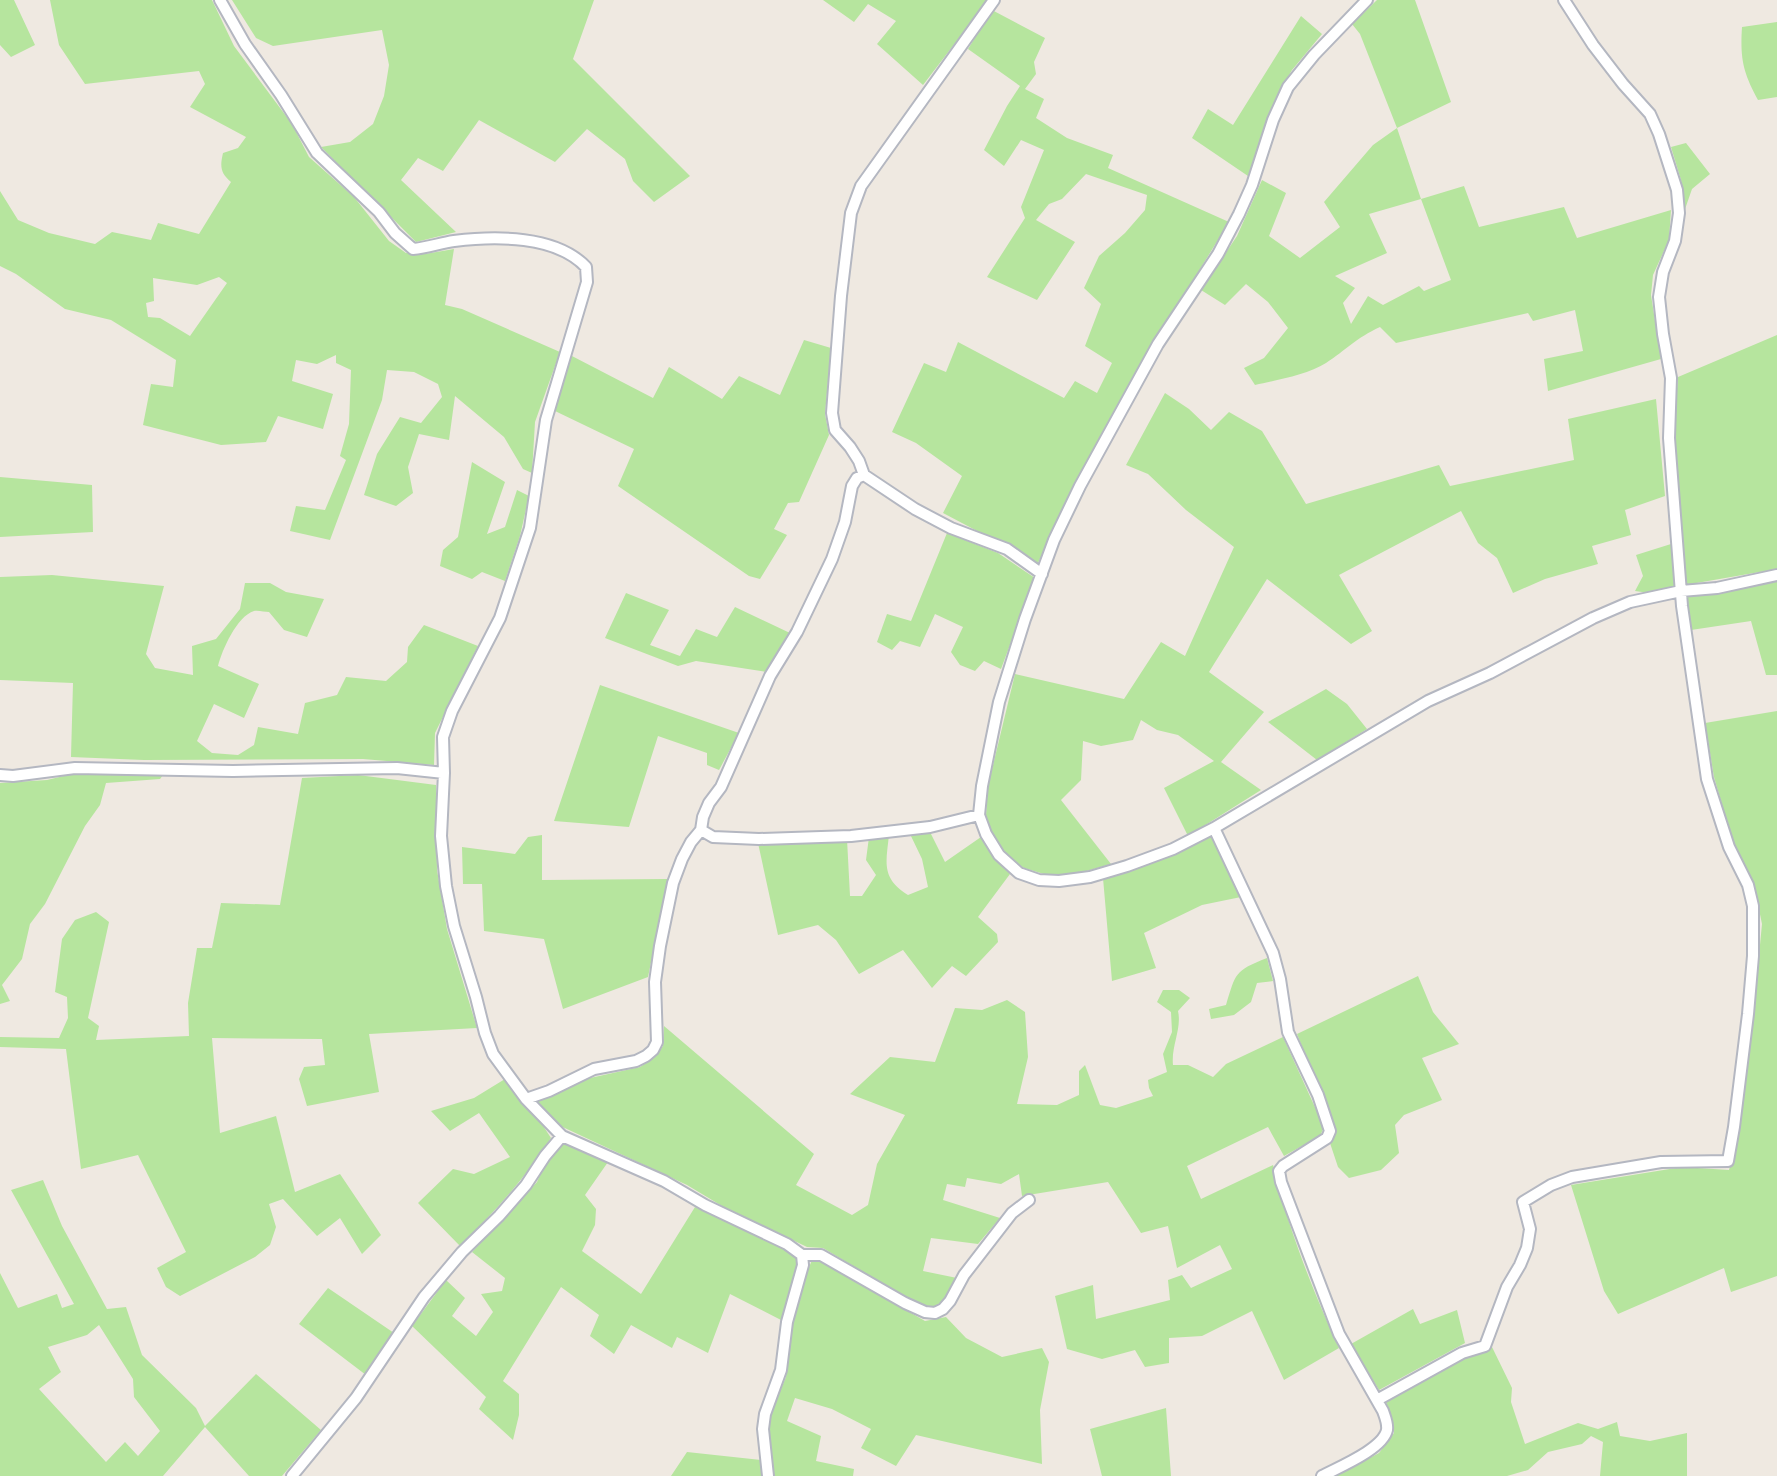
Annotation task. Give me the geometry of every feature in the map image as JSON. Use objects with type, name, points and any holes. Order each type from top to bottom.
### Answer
[{"type":"street","points":[[220,0],[245,44],[281,95],[317,153],[379,212],[406,244],[413,249],[452,241],[498,238],[540,243],[573,256],[586,267],[587,282],[546,420],[530,528],[500,618],[446,725],[443,736],[441,836],[446,886],[454,926],[493,1054],[526,1099],[562,1136],[664,1181],[705,1205],[787,1244],[802,1255],[821,1255],[925,1312],[935,1313],[943,1310],[964,1275],[1012,1213],[1029,1200]]},
{"type":"street","points":[[994,0],[861,186],[851,213],[841,296],[832,412],[835,430],[859,460],[864,475],[951,528],[1007,549],[1042,574]]},
{"type":"street","points":[[1367,0],[1314,55],[1288,87],[1273,120],[1252,184],[1239,214],[1218,254],[1158,344],[1080,486],[1054,540],[1025,619],[999,702],[982,786],[979,815],[986,834],[999,855],[1019,873],[1039,880],[1059,881],[1090,877],[1127,866],[1173,849],[1214,828],[1428,700],[1490,673],[1548,640],[1630,602],[1681,591],[1717,588],[1777,575]]},
{"type":"street","points":[[1377,1400],[1462,1353],[1485,1346],[1507,1287],[1527,1248],[1530,1229],[1523,1202],[1551,1185],[1572,1177],[1661,1162],[1728,1161],[1734,1127],[1754,946],[1753,906],[1748,885],[1729,847],[1707,779],[1681,591],[1669,448],[1671,378],[1659,297],[1663,273],[1675,241],[1679,213],[1677,190],[1650,114],[1593,45],[1564,0]]},
{"type":"street","points":[[526,1099],[549,1091],[594,1069],[636,1061],[653,1050],[657,1042],[655,982],[673,883],[682,859],[701,830],[709,803],[721,787],[770,676],[797,632],[832,559],[845,522],[852,486],[857,478],[864,475]]},
{"type":"street","points":[[0,775],[13,776],[86,768],[233,771],[397,768],[444,773]]},
{"type":"street","points":[[701,830],[713,837],[759,839],[851,836],[930,827],[979,815]]},
{"type":"street","points":[[1214,828],[1273,953],[1280,979],[1288,1032],[1318,1095],[1330,1131],[1327,1138],[1282,1166],[1279,1176],[1339,1334],[1377,1400],[1387,1423],[1386,1432],[1381,1441],[1322,1476]]},
{"type":"street","points":[[292,1476],[356,1398],[424,1297],[462,1252],[499,1216],[526,1185],[545,1156],[562,1136]]},
{"type":"street","points":[[768,1476],[763,1430],[765,1414],[781,1370],[787,1322],[803,1265],[802,1255]]},
{"type":"green space","points":[[0,0],[14,0],[35,45],[11,57],[0,45]]},
{"type":"green space","points":[[50,0],[212,0],[234,46],[292,124],[309,157],[354,197],[389,241],[406,253],[425,254],[454,249],[445,305],[462,309],[560,352],[535,422],[532,473],[523,469],[504,437],[455,396],[449,440],[419,434],[408,467],[413,493],[396,506],[364,495],[377,454],[400,417],[421,423],[442,397],[438,384],[414,372],[387,370],[382,400],[330,540],[290,531],[296,506],[325,510],[346,460],[340,456],[349,424],[351,370],[336,363],[336,355],[317,364],[296,360],[292,381],[333,394],[323,429],[278,416],[266,442],[221,445],[143,425],[151,384],[173,387],[176,360],[111,320],[65,309],[16,274],[0,266],[0,191],[18,220],[49,233],[95,244],[112,232],[151,240],[158,223],[199,234],[231,182],[222,169],[223,153],[238,148],[246,137],[190,107],[205,84],[199,71],[85,84],[59,45]],"holes":[[[219,277],[227,283],[190,336],[160,318],[148,317],[146,303],[154,301],[153,278],[197,285]]]},
{"type":"green space","points":[[232,0],[594,0],[573,59],[690,176],[654,202],[633,181],[625,159],[587,129],[555,162],[479,120],[443,171],[418,158],[401,180],[456,232],[416,242],[321,147],[350,142],[373,124],[384,96],[389,65],[382,30],[273,46],[256,38]]},
{"type":"green space","points":[[823,0],[988,0],[923,85],[877,44],[896,21],[868,4],[854,22]]},
{"type":"green space","points":[[1377,0],[1415,0],[1451,102],[1397,128],[1360,34],[1352,24]]},
{"type":"green space","points":[[992,10],[1045,38],[1034,62],[1036,74],[1025,89],[1044,99],[1036,118],[1067,138],[1113,155],[1108,168],[1229,222],[1136,373],[1077,479],[1038,563],[943,513],[962,476],[916,443],[892,432],[924,363],[946,372],[958,342],[1064,398],[1075,381],[1097,393],[1112,363],[1085,346],[1101,304],[1084,288],[1099,256],[1125,233],[1145,210],[1147,195],[1086,174],[1062,199],[1049,204],[1036,220],[1075,242],[1037,300],[987,277],[1025,218],[1021,207],[1044,150],[1021,140],[1004,166],[984,150],[1020,86],[968,49]]},
{"type":"green space","points":[[1301,16],[1322,34],[1292,70],[1275,100],[1248,176],[1192,138],[1208,109],[1233,125]]},
{"type":"green space","points":[[1777,22],[1777,97],[1758,100],[1744,65],[1742,27]]},
{"type":"green space","points":[[1397,128],[1421,199],[1464,186],[1479,227],[1564,207],[1577,238],[1671,210],[1669,240],[1653,275],[1651,295],[1661,359],[1548,391],[1544,359],[1583,351],[1575,310],[1533,321],[1528,313],[1396,343],[1380,327],[1310,371],[1255,385],[1244,368],[1264,358],[1288,328],[1268,302],[1246,284],[1225,305],[1201,290],[1237,236],[1262,180],[1286,193],[1269,236],[1300,258],[1340,227],[1324,202],[1373,145]],"holes":[[[1421,199],[1451,280],[1424,291],[1419,286],[1383,305],[1368,296],[1351,324],[1343,303],[1355,288],[1335,276],[1387,253],[1369,214]]]},
{"type":"green space","points":[[1686,143],[1710,174],[1692,189],[1684,212],[1681,180],[1671,147]]},
{"type":"green space","points":[[1777,335],[1777,569],[1685,585],[1672,447],[1678,377]]},
{"type":"green space","points":[[804,340],[831,348],[825,414],[829,435],[799,502],[788,503],[774,529],[787,535],[760,579],[749,576],[618,486],[634,449],[555,411],[570,355],[653,398],[669,367],[722,399],[739,376],[780,395]]},
{"type":"green space","points":[[1165,393],[1189,409],[1211,430],[1229,412],[1262,431],[1306,504],[1439,465],[1450,486],[1574,460],[1568,419],[1656,399],[1665,496],[1625,510],[1631,535],[1592,546],[1598,564],[1545,579],[1513,593],[1497,558],[1478,543],[1461,511],[1339,575],[1372,631],[1351,644],[1267,579],[1209,672],[1264,712],[1221,762],[1261,790],[1188,836],[1164,788],[1214,761],[1178,735],[1157,730],[1141,720],[1133,740],[1101,746],[1083,741],[1081,780],[1061,800],[1111,864],[1076,874],[1044,874],[1024,868],[1005,855],[992,837],[986,815],[988,786],[1015,674],[1124,699],[1161,642],[1185,656],[1234,547],[1186,510],[1148,474],[1126,465]]},
{"type":"green space","points":[[472,462],[505,482],[487,534],[505,527],[517,490],[529,496],[520,536],[505,581],[482,572],[472,579],[440,566],[443,550],[458,537]]},
{"type":"green space","points":[[0,477],[92,485],[93,532],[0,537]]},
{"type":"green space","points":[[947,533],[998,553],[1035,578],[1001,669],[984,661],[975,671],[960,665],[951,652],[963,627],[935,614],[920,647],[900,641],[892,650],[877,642],[887,614],[911,621]]},
{"type":"green space","points":[[1671,544],[1675,586],[1649,593],[1635,591],[1643,576],[1636,555]]},
{"type":"green space","points":[[52,575],[164,586],[146,654],[155,668],[193,675],[192,646],[216,639],[240,609],[245,583],[270,583],[286,592],[324,599],[307,637],[284,630],[269,612],[254,611],[236,626],[218,666],[259,684],[244,718],[214,704],[197,741],[212,753],[238,755],[254,745],[258,727],[298,734],[305,703],[337,695],[346,677],[386,681],[407,662],[408,647],[424,625],[478,646],[435,733],[434,765],[363,759],[144,760],[71,757],[73,683],[0,680],[0,577]]},
{"type":"green space","points":[[1777,581],[1777,675],[1766,675],[1751,621],[1691,630],[1687,596]]},
{"type":"green space","points":[[626,593],[669,610],[650,645],[680,656],[696,629],[717,637],[735,607],[790,633],[767,672],[696,661],[678,666],[605,638]]},
{"type":"green space","points":[[600,685],[739,733],[719,770],[707,765],[707,753],[658,736],[629,827],[554,821]]},
{"type":"green space","points":[[1326,689],[1347,704],[1367,729],[1317,760],[1268,722]]},
{"type":"green space","points":[[1777,711],[1777,1276],[1731,1292],[1724,1268],[1618,1314],[1604,1291],[1571,1185],[1682,1167],[1729,1170],[1739,1133],[1741,1092],[1753,1018],[1762,924],[1754,885],[1734,846],[1714,777],[1705,723]]},
{"type":"green space","points":[[76,773],[163,775],[160,779],[106,783],[100,805],[85,826],[45,904],[30,924],[22,959],[2,985],[10,1001],[0,1004],[0,783],[47,780]]},
{"type":"green space","points":[[358,775],[436,785],[437,870],[447,929],[477,1028],[369,1034],[379,1092],[307,1106],[299,1079],[304,1067],[325,1065],[322,1039],[212,1038],[220,1133],[276,1116],[295,1192],[340,1174],[381,1235],[362,1254],[340,1218],[317,1236],[283,1199],[269,1204],[276,1227],[270,1245],[255,1257],[180,1296],[166,1287],[157,1268],[186,1252],[138,1155],[81,1169],[66,1049],[0,1047],[0,1037],[59,1038],[68,1018],[67,997],[55,992],[62,939],[75,920],[96,912],[109,922],[88,1018],[99,1026],[96,1040],[189,1036],[188,1003],[197,948],[212,948],[221,903],[280,905],[302,778]]},
{"type":"green space","points":[[930,832],[945,862],[981,837],[993,857],[1010,874],[978,917],[997,934],[998,942],[966,976],[952,966],[932,988],[903,950],[859,974],[836,940],[818,925],[778,935],[758,843],[847,839],[850,896],[862,896],[876,875],[866,860],[869,837],[889,835],[887,869],[889,876],[899,889],[908,895],[928,887],[922,859],[910,834]]},
{"type":"green space","points":[[1212,833],[1241,897],[1202,905],[1144,933],[1156,968],[1112,981],[1103,878]]},
{"type":"green space","points":[[542,835],[542,880],[668,879],[648,977],[563,1009],[544,939],[484,931],[482,884],[463,884],[462,847],[515,854],[528,837]]},
{"type":"green space","points":[[1267,958],[1273,981],[1257,983],[1251,1002],[1234,1015],[1211,1019],[1209,1009],[1226,1005],[1238,974],[1248,966]]},
{"type":"green space","points":[[1418,976],[1433,1012],[1459,1044],[1422,1058],[1442,1100],[1404,1115],[1395,1125],[1399,1153],[1381,1170],[1349,1178],[1338,1167],[1330,1143],[1336,1132],[1297,1034]]},
{"type":"green space","points":[[1163,990],[1179,990],[1190,998],[1178,1011],[1179,1024],[1173,1065],[1188,1065],[1213,1077],[1226,1064],[1283,1037],[1324,1127],[1320,1136],[1284,1156],[1268,1127],[1187,1166],[1201,1199],[1273,1165],[1302,1258],[1339,1348],[1284,1380],[1252,1311],[1202,1336],[1169,1338],[1169,1363],[1145,1367],[1135,1350],[1102,1359],[1067,1349],[1055,1296],[1093,1285],[1096,1319],[1170,1300],[1168,1280],[1182,1275],[1191,1288],[1232,1269],[1220,1245],[1177,1268],[1168,1226],[1141,1233],[1108,1182],[1022,1196],[1019,1174],[1001,1184],[967,1178],[965,1187],[947,1184],[943,1200],[1000,1218],[978,1244],[931,1238],[923,1271],[957,1278],[944,1301],[929,1309],[823,1248],[807,1247],[722,1206],[687,1185],[554,1123],[532,1100],[572,1082],[640,1067],[655,1057],[663,1046],[664,1026],[814,1154],[796,1185],[852,1215],[868,1205],[877,1164],[905,1115],[850,1094],[890,1057],[935,1062],[955,1008],[982,1010],[1007,1000],[1025,1012],[1028,1057],[1017,1104],[1057,1105],[1079,1095],[1079,1071],[1085,1065],[1100,1105],[1116,1108],[1153,1096],[1148,1080],[1167,1072],[1163,1054],[1172,1032],[1171,1012],[1157,1002]]},
{"type":"green space","points":[[505,1079],[538,1118],[551,1138],[508,1195],[460,1246],[418,1203],[453,1169],[474,1174],[510,1157],[479,1113],[450,1131],[431,1111],[474,1098]]},
{"type":"green space","points":[[563,1141],[608,1162],[585,1195],[596,1209],[595,1225],[582,1251],[641,1294],[695,1207],[756,1234],[797,1256],[797,1272],[781,1320],[730,1294],[708,1353],[677,1337],[672,1348],[631,1325],[614,1354],[590,1336],[599,1315],[561,1287],[503,1381],[519,1394],[519,1415],[513,1440],[479,1409],[486,1397],[412,1326],[446,1280],[465,1298],[452,1316],[476,1336],[493,1312],[481,1294],[502,1291],[505,1278],[472,1252],[537,1182],[545,1163]]},
{"type":"green space","points":[[43,1180],[62,1226],[107,1309],[126,1307],[142,1355],[196,1408],[205,1426],[256,1374],[321,1430],[282,1476],[249,1476],[205,1427],[163,1476],[0,1476],[0,1273],[18,1308],[57,1294],[62,1308],[74,1304],[11,1190]],"holes":[[[99,1325],[133,1379],[134,1397],[160,1431],[138,1456],[125,1442],[106,1462],[39,1389],[61,1372],[48,1347],[87,1335]]]},
{"type":"green space","points":[[812,1260],[821,1261],[925,1321],[946,1317],[966,1338],[1002,1357],[1042,1348],[1049,1362],[1040,1410],[1042,1464],[916,1435],[896,1466],[861,1448],[871,1429],[832,1409],[795,1398],[787,1421],[821,1436],[816,1461],[854,1469],[853,1476],[772,1476],[768,1433],[770,1415],[786,1377],[790,1334],[804,1280]]},
{"type":"green space","points":[[328,1288],[394,1333],[366,1375],[299,1324]]},
{"type":"green space","points":[[1413,1309],[1420,1324],[1457,1310],[1465,1343],[1379,1390],[1351,1344]]},
{"type":"green space","points":[[1492,1347],[1512,1388],[1511,1402],[1525,1444],[1578,1423],[1598,1429],[1617,1422],[1620,1436],[1650,1441],[1687,1433],[1687,1476],[1600,1476],[1603,1442],[1591,1436],[1582,1444],[1548,1452],[1528,1470],[1507,1476],[1336,1476],[1379,1453],[1394,1433],[1392,1418],[1386,1402],[1471,1355]]},
{"type":"green space","points":[[1166,1408],[1171,1476],[1102,1476],[1090,1429]]},
{"type":"green space","points":[[687,1452],[761,1460],[763,1476],[671,1476]]}]
